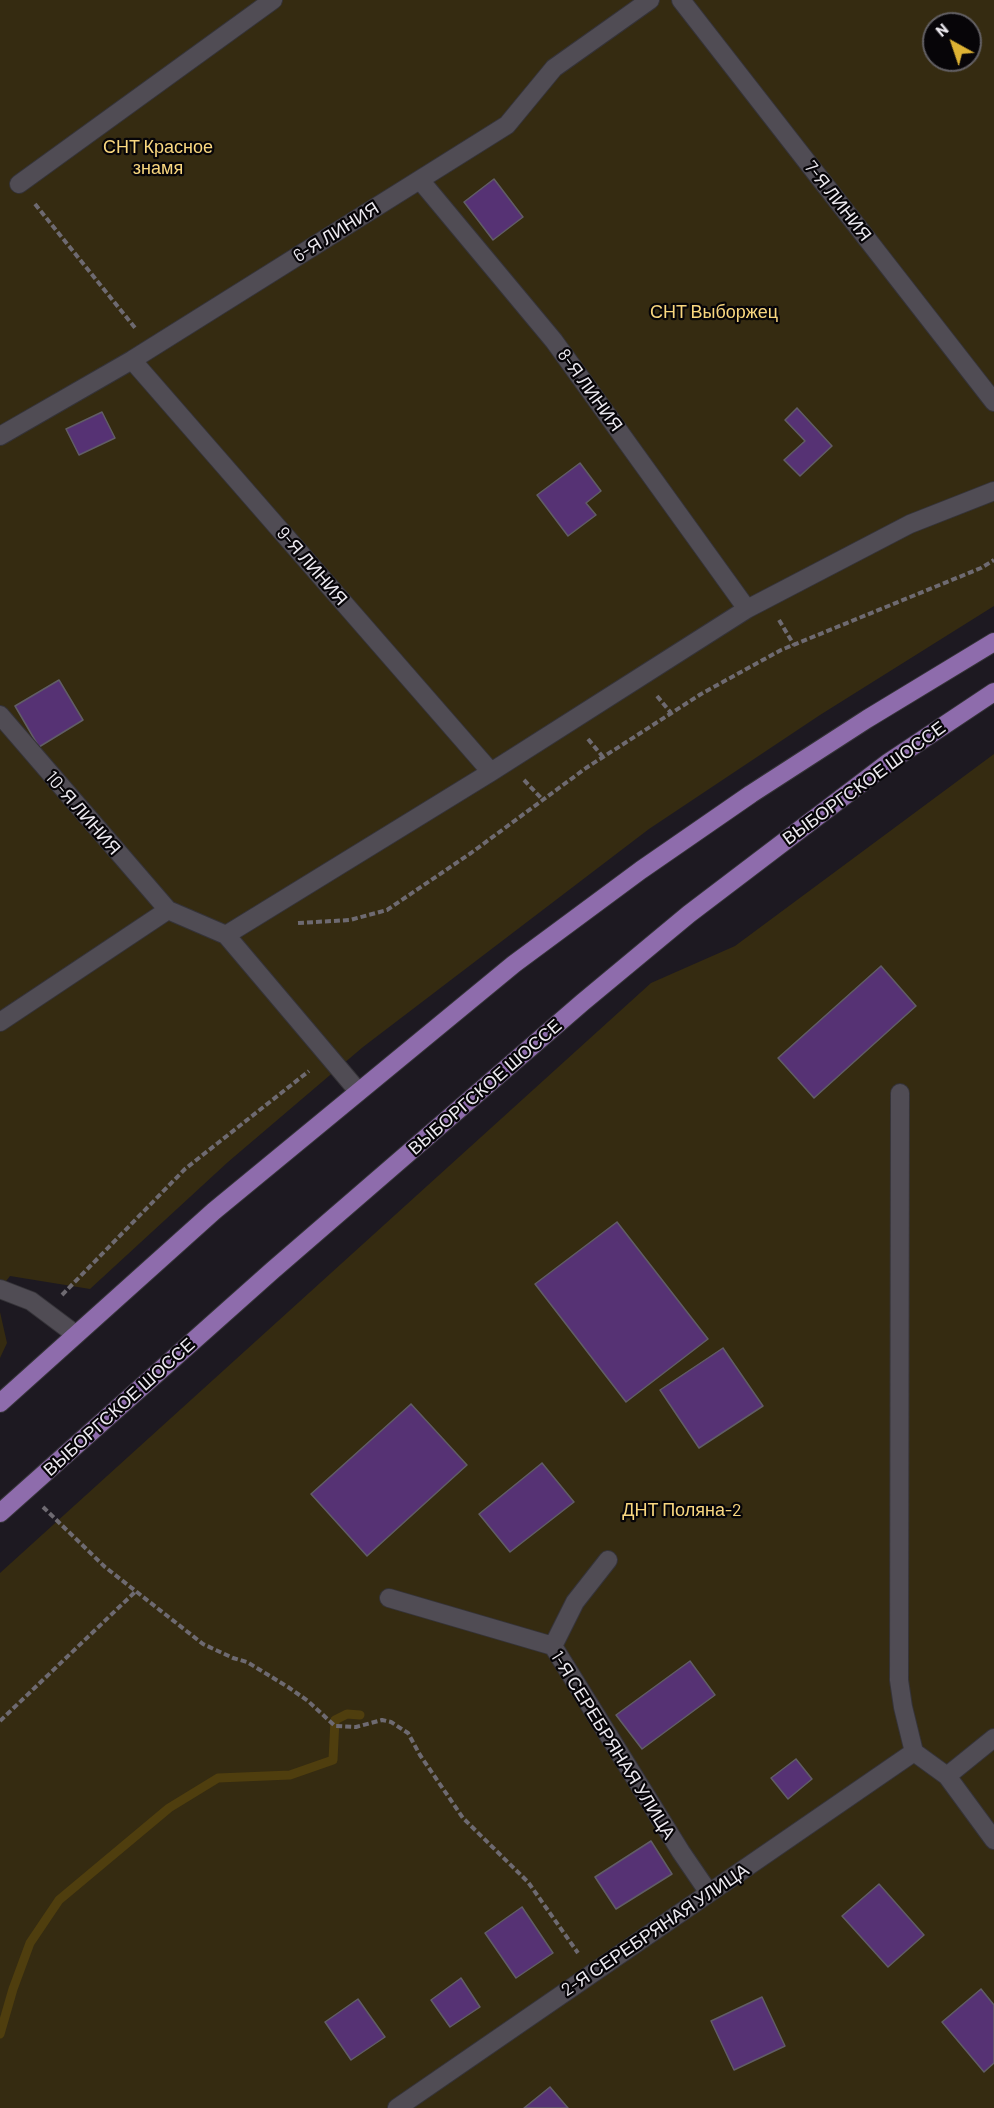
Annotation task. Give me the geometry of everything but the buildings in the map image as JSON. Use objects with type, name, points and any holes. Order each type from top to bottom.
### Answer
[{"type":"main road","points":[[0,1403],[214,1212],[514,964],[641,870],[751,794],[857,725],[994,642]]},
{"type":"main road","name":"ВЫБОРГСКОЕ ШОССЕ","points":[[0,1513],[273,1270],[583,1002],[689,914],[889,762],[994,692]]},
{"type":"street","points":[[19,184],[273,0]]},
{"type":"street","name":"6-Я ЛИНИЯ","points":[[0,436],[152,348],[507,125],[554,68],[650,0]]},
{"type":"street","name":"7-Я ЛИНИЯ","points":[[681,0],[994,402]]},
{"type":"street","name":"8-Я ЛИНИЯ","points":[[420,180],[554,341],[747,609]]},
{"type":"street","name":"9-Я ЛИНИЯ","points":[[132,360],[491,772]]},
{"type":"street","points":[[226,935],[491,772],[747,609],[910,524],[994,491]]},
{"type":"street","name":"10-Я ЛИНИЯ","points":[[0,715],[168,910]]},
{"type":"street","points":[[0,1022],[168,910],[226,935],[358,1091]]},
{"type":"street","points":[[900,1093],[900,1680],[903,1707],[914,1752],[947,1776],[994,1840]]},
{"type":"street","points":[[0,1289],[31,1301],[75,1334]]},
{"type":"street","points":[[553,1646],[575,1602],[608,1560]]},
{"type":"street","name":"1-Я СЕРЕБРЯНАЯ УЛИЦА","points":[[389,1598],[553,1646],[709,1893]]},
{"type":"street","points":[[947,1776],[994,1738]]},
{"type":"street","name":"2-Я СЕРЕБРЯНАЯ УЛИЦА","points":[[396,2108],[914,1752]]},
{"type":"path","points":[[19,184],[152,348]]},
{"type":"path","points":[[290,922],[350,920],[387,910],[471,853],[586,768],[701,694],[781,651],[981,568],[994,560]]},
{"type":"path","points":[[46,1311],[185,1168],[329,1056]]},
{"type":"path","points":[[40,1504],[105,1566],[203,1644],[247,1662],[288,1687],[308,1701],[335,1726],[356,1727],[382,1720],[408,1733],[420,1755],[463,1818],[528,1882],[592,1974]]},
{"type":"path","points":[[0,1721],[136,1591]]},
{"type":"green space","name":"СНТ Выборжец","points":[[0,0],[994,0],[994,606],[820,715],[649,829],[363,1047],[228,1162],[90,1289],[10,1276],[0,1289]]},
{"type":"green space","name":"ДНТ Поляна-2","points":[[994,754],[994,2108],[0,2108],[0,1573],[651,983],[735,946]]},
{"type":"green space","points":[[0,1312],[7,1343],[0,1358]]},
{"type":"waterway","points":[[0,2034],[30,1943],[59,1900],[169,1808],[218,1778],[290,1775],[333,1760],[335,1720],[347,1714],[360,1715]]},
{"type":"park label","name":"СНТ Красное знамя","points":[[158,157]]}]
